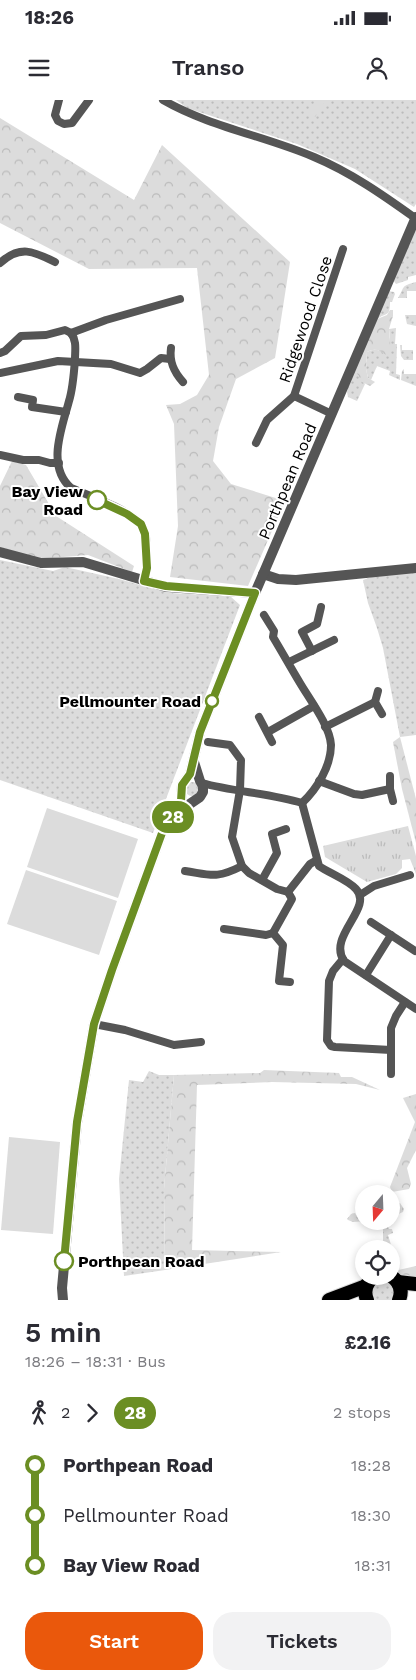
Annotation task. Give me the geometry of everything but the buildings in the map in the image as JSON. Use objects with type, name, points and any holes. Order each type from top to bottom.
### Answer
[{"type":"highway","points":[[400,1280],[416,1284]]},
{"type":"highway","points":[[398,1285],[401,1289],[400,1300]]},
{"type":"highway","points":[[329,1300],[369,1288]]},
{"type":"highway","points":[[400,1300],[416,1292]]},
{"type":"street","points":[[59,100],[55,115],[58,121],[64,124],[72,123],[88,100]]},
{"type":"street","points":[[163,100],[206,120],[314,157],[354,177],[416,217]]},
{"type":"street","name":"Porthpean Road","points":[[63,1300],[62,1288],[77,1122],[94,1024],[162,833],[181,801],[182,785],[190,774],[200,732],[255,593],[416,217]]},
{"type":"street","name":"Ridgewood Close","points":[[256,443],[267,420],[294,396],[343,249]]},
{"type":"street","points":[[0,263],[14,253],[26,251],[34,252],[55,262]]},
{"type":"street","points":[[71,333],[120,315],[180,298]]},
{"type":"street","points":[[0,353],[5,351],[18,338],[25,335],[46,335],[65,330],[71,333],[76,343],[70,400],[58,440],[60,474],[71,488],[127,514],[141,524],[145,534],[147,568],[144,581]]},
{"type":"street","points":[[171,348],[170,359],[176,374],[183,382]]},
{"type":"street","points":[[0,373],[58,361],[112,364],[140,372],[146,370],[162,358],[170,359]]},
{"type":"street","points":[[294,396],[332,414]]},
{"type":"street","points":[[18,398],[33,400],[32,408],[66,412]]},
{"type":"street","points":[[0,454],[23,460],[59,462]]},
{"type":"street","points":[[0,552],[41,563],[82,562],[166,586],[255,593]]},
{"type":"street","points":[[263,574],[278,579],[296,580],[416,568]]},
{"type":"street","points":[[312,651],[302,632],[318,624],[321,607]]},
{"type":"street","points":[[264,615],[274,631],[273,637],[314,706],[330,738],[331,748],[328,761],[311,795],[302,803]]},
{"type":"street","points":[[289,662],[334,640]]},
{"type":"street","points":[[378,691],[375,702],[382,714]]},
{"type":"street","points":[[325,727],[375,702]]},
{"type":"street","points":[[268,732],[314,706]]},
{"type":"street","points":[[259,717],[272,742]]},
{"type":"street","points":[[208,742],[230,745],[241,760],[240,790],[232,837],[242,866],[277,889],[288,892],[292,899],[273,933],[266,935],[224,929]]},
{"type":"street","name":"Porthpean Road","points":[[173,817],[200,797],[204,789],[194,761]]},
{"type":"street","points":[[390,776],[390,789],[393,801]]},
{"type":"street","points":[[185,781],[193,778],[221,788],[302,803]]},
{"type":"street","points":[[319,781],[354,794],[362,795],[390,789]]},
{"type":"street","points":[[181,791],[187,799],[200,797],[221,788]]},
{"type":"street","points":[[302,803],[319,866],[355,888],[360,895],[361,901],[342,938],[340,947],[343,959],[416,1009]]},
{"type":"street","points":[[262,880],[277,853],[272,834],[286,830]]},
{"type":"street","points":[[288,892],[310,864],[317,860]]},
{"type":"street","points":[[185,871],[216,876],[225,875],[242,866]]},
{"type":"street","points":[[360,895],[374,886],[410,875]]},
{"type":"street","points":[[371,922],[415,951]]},
{"type":"street","points":[[273,933],[283,945],[279,981],[290,982]]},
{"type":"street","points":[[366,975],[391,935]]},
{"type":"street","points":[[343,959],[333,971],[329,981],[327,1040],[331,1046],[340,1048],[390,1050]]},
{"type":"street","points":[[391,1074],[391,1028],[405,1002]]},
{"type":"street","points":[[94,1024],[125,1030],[174,1045],[201,1042]]},
{"type":"green space","points":[[176,100],[416,100],[416,204],[414,207],[355,169],[297,144],[187,108]]},
{"type":"green space","points":[[319,100],[326,100],[315,117],[311,117],[309,114]]},
{"type":"green space","points":[[0,118],[134,200],[162,145],[290,262],[275,358],[236,379],[219,427],[213,461],[231,484],[285,501],[248,586],[170,577],[178,526],[174,424],[166,405],[180,404],[197,395],[209,375],[197,268],[89,269],[0,223]]},
{"type":"green space","points":[[416,226],[416,275],[396,284],[393,280]]},
{"type":"green space","points":[[416,282],[416,291],[407,291],[407,298],[398,298],[405,286]]},
{"type":"green space","points":[[388,291],[395,294],[392,302],[390,302],[389,310],[377,319]]},
{"type":"green space","points":[[390,310],[393,310],[389,329],[391,353],[386,355],[375,350],[367,352],[366,369],[368,378],[375,382],[370,386],[362,382],[355,370],[377,319],[387,315]]},
{"type":"green space","points":[[405,315],[416,315],[416,326],[407,324]]},
{"type":"green space","points":[[396,328],[396,374],[400,375],[400,380],[389,375],[390,371],[377,366],[371,380],[368,378],[366,369],[367,352],[377,350],[386,354],[390,338],[389,329]]},
{"type":"green space","points":[[400,345],[402,345],[402,350],[413,350],[413,360],[404,360],[401,356]]},
{"type":"green space","points":[[404,369],[404,374],[416,374],[416,386],[401,380]]},
{"type":"green space","points":[[355,370],[365,384],[357,401],[348,397],[347,392]]},
{"type":"green space","points":[[12,461],[26,465],[56,516],[134,566],[132,572],[88,555],[39,559],[0,547],[0,486]]},
{"type":"green space","points":[[0,560],[53,571],[65,567],[169,593],[230,596],[240,605],[153,833],[0,780]]},
{"type":"green space","points":[[416,572],[416,735],[400,737],[383,648],[368,603],[363,580],[377,575]]},
{"type":"green space","points":[[400,737],[416,799],[416,843],[402,789],[393,742]]},
{"type":"green space","points":[[192,782],[197,784],[199,789],[197,794],[192,796],[187,794],[185,789],[187,784]]},
{"type":"green space","points":[[47,808],[138,839],[118,898],[27,867]]},
{"type":"green space","points":[[408,826],[416,856],[416,874],[410,859],[402,860],[402,868],[396,874],[367,882],[325,857],[323,846]]},
{"type":"green space","points":[[26,870],[117,901],[99,955],[7,924]]},
{"type":"green space","points":[[264,1070],[339,1073],[341,1077],[352,1077],[380,1090],[356,1084],[272,1082],[197,1085],[192,1250],[281,1252],[165,1270],[164,1189],[174,1075],[260,1073]]},
{"type":"green space","points":[[149,1071],[159,1075],[174,1075],[164,1189],[165,1270],[124,1276],[119,1179],[129,1080],[143,1082]]},
{"type":"green space","points":[[416,1094],[416,1150],[407,1168],[411,1184],[409,1189],[400,1191],[400,1185],[391,1185],[415,1122],[403,1098]]},
{"type":"green space","points":[[9,1137],[60,1142],[53,1234],[1,1230]]},
{"type":"green space","points":[[400,1203],[404,1209],[400,1213]]},
{"type":"green space","points":[[355,1213],[355,1222],[347,1219],[351,1214]]},
{"type":"green space","points":[[383,1230],[392,1230],[393,1233],[388,1235],[390,1240],[383,1240]]},
{"type":"green space","points":[[416,1266],[416,1278],[400,1275],[400,1270]]},
{"type":"green space","points":[[374,1285],[394,1285],[395,1296],[392,1300],[374,1300],[371,1289]]},
{"type":"bus line","name":"28","points":[[64,1261],[77,1122],[94,1024],[162,833],[181,801],[181,788],[190,774],[200,732],[255,593],[166,586],[144,581],[147,568],[145,534],[141,524],[127,514],[97,500]]},
{"type":"place","name":"Bay View Road","points":[[97,500]]},
{"type":"place","name":"Pellmounter Road","points":[[212,701]]},
{"type":"place","name":"Porthpean Road","points":[[64,1261]]}]
